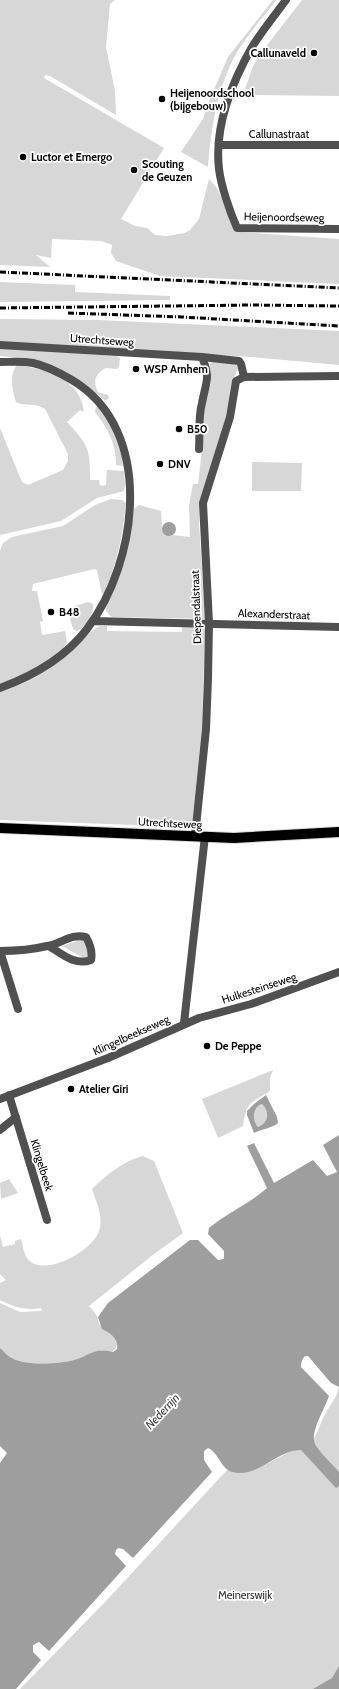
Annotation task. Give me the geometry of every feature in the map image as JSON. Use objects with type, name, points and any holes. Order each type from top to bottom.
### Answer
[{"type":"main road","name":"Utrechtseweg","points":[[0,828],[263,837],[339,832]]},
{"type":"street","name":"Heijenoordseweg","points":[[286,0],[253,46],[234,82],[226,102],[219,145],[219,170],[231,213],[237,228],[339,229]]},
{"type":"street","name":"Callunastraat","points":[[219,145],[339,145]]},
{"type":"street","name":"Utrechtseweg","points":[[0,345],[239,361],[244,377]]},
{"type":"street","points":[[198,450],[202,403],[208,383],[206,368],[202,358]]},
{"type":"street","points":[[0,362],[34,363],[60,372],[76,382],[99,401],[114,423],[123,443],[129,483],[128,529],[121,559],[114,579],[93,621],[65,653],[49,665],[17,682],[0,688]]},
{"type":"street","points":[[244,377],[339,376]]},
{"type":"street","name":"Diependalstraat","points":[[200,836],[206,723],[209,623],[203,503],[230,417],[236,382],[237,379],[244,377]]},
{"type":"street","name":"Alexanderstraat","points":[[93,621],[339,627]]},
{"type":"street","name":"Klingelbeekseweg","points":[[0,1098],[108,1058],[184,1023],[200,836]]},
{"type":"street","points":[[18,1008],[0,951],[24,951],[49,946],[72,936],[79,935],[86,937],[91,948],[91,960],[80,962],[61,954],[49,946]]},
{"type":"street","name":"Hulkesteinseweg","points":[[184,1023],[251,1004],[339,972]]},
{"type":"street","name":"Klingelbeek","points":[[9,1095],[47,1220]]},
{"type":"street","points":[[0,1130],[16,1117]]},
{"type":"green space","points":[[0,0],[115,0],[110,4],[106,47],[115,91],[116,115],[50,76],[45,75],[44,78],[164,148],[121,219],[135,226],[147,228],[155,235],[167,236],[185,233],[190,230],[199,219],[209,179],[217,188],[233,225],[240,232],[339,239],[339,284],[160,276],[116,261],[111,253],[112,245],[101,241],[52,239],[51,258],[36,255],[50,267],[0,265]]},
{"type":"green space","points":[[273,0],[276,0],[240,47],[229,67],[216,109],[208,167],[181,152],[203,119],[228,57]]},
{"type":"green space","points":[[302,0],[339,0],[339,96],[243,95],[253,66],[261,53]]},
{"type":"green space","points":[[0,282],[75,285],[75,292],[170,296],[170,300],[0,302]]},
{"type":"green space","points":[[0,319],[98,320],[339,331],[339,365],[239,356],[0,342]]},
{"type":"green space","points":[[0,348],[116,356],[120,358],[119,367],[117,369],[106,368],[97,375],[95,384],[98,392],[108,395],[109,398],[104,400],[79,380],[67,373],[44,363],[0,356]]},
{"type":"green space","points":[[213,361],[236,364],[238,369],[231,384],[226,416],[200,502],[199,523],[205,619],[112,617],[105,609],[125,560],[134,509],[139,505],[161,511],[162,530],[171,536],[190,537],[189,506],[193,484],[198,484],[204,403],[211,384],[210,364]]},
{"type":"green space","points":[[17,365],[39,369],[60,377],[69,383],[81,400],[84,412],[80,410],[67,422],[84,442],[87,448],[90,461],[90,480],[99,480],[100,485],[104,486],[106,484],[107,470],[124,471],[125,485],[124,491],[97,498],[61,521],[0,535],[0,428],[22,482],[28,485],[63,470],[68,461],[68,454],[45,409],[38,406],[16,402],[12,388],[12,378],[14,369]]},
{"type":"green space","points":[[96,407],[98,407],[111,426],[122,456],[123,466],[116,465],[113,443],[104,424],[95,412]]},
{"type":"green space","points":[[252,462],[302,463],[301,491],[252,491]]},
{"type":"green space","points":[[111,499],[122,500],[126,503],[119,549],[104,593],[102,594],[97,570],[94,569],[33,584],[32,591],[37,591],[43,621],[40,622],[42,635],[65,631],[67,642],[63,649],[47,661],[0,684],[0,551],[3,543],[12,537],[63,526],[95,505]]},
{"type":"green space","points":[[88,602],[93,604],[91,616],[79,630],[76,631],[73,629],[69,615],[75,606]]},
{"type":"green space","points":[[100,626],[107,626],[107,631],[182,632],[182,627],[203,627],[205,629],[202,728],[192,824],[188,827],[0,820],[0,692],[28,681],[54,666],[70,653],[88,634]]},
{"type":"green space","points":[[83,939],[88,951],[87,957],[82,957],[62,946]]},
{"type":"green space","points":[[273,1070],[270,1078],[270,1091],[250,1104],[246,1111],[243,1126],[218,1138],[202,1099]]},
{"type":"green space","points":[[261,1104],[267,1111],[267,1118],[264,1123],[258,1127],[254,1121],[254,1112]]},
{"type":"green space","points":[[143,1156],[154,1161],[183,1233],[154,1254],[89,1306],[97,1316],[100,1325],[111,1334],[116,1341],[116,1348],[112,1352],[98,1351],[74,1360],[51,1363],[18,1361],[7,1355],[0,1348],[0,1303],[20,1312],[42,1311],[41,1308],[20,1308],[0,1300],[0,1283],[6,1280],[0,1274],[0,1235],[3,1247],[15,1244],[15,1241],[21,1239],[24,1252],[29,1260],[39,1265],[59,1263],[80,1253],[95,1238],[99,1231],[101,1221],[92,1189],[115,1169],[129,1161]]},
{"type":"green space","points":[[9,1179],[18,1193],[1,1199],[0,1183]]},
{"type":"green space","name":"Meinerswijk","points":[[339,1387],[339,1689],[20,1689],[106,1601],[227,1470],[244,1472],[257,1469],[314,1439]]},
{"type":"water","points":[[166,522],[172,522],[176,526],[176,532],[172,536],[166,536],[162,532],[162,526]]},
{"type":"water","points":[[266,1095],[277,1117],[278,1123],[254,1133],[247,1115],[247,1111]],"holes":[[[261,1104],[267,1111],[267,1118],[264,1123],[258,1127],[254,1115],[258,1106]]]},
{"type":"water","name":"Nederrijn","points":[[339,1135],[339,1387],[331,1383],[308,1356],[303,1358],[301,1367],[329,1396],[318,1421],[314,1441],[319,1450],[339,1472],[339,1486],[336,1488],[301,1450],[283,1454],[259,1468],[250,1472],[241,1473],[232,1472],[225,1468],[215,1453],[208,1448],[204,1451],[204,1460],[212,1472],[133,1558],[123,1549],[118,1548],[116,1550],[115,1554],[126,1566],[49,1651],[39,1642],[33,1645],[33,1652],[41,1660],[16,1689],[0,1689],[0,1463],[7,1453],[0,1446],[0,1348],[9,1356],[18,1361],[33,1363],[51,1363],[74,1360],[101,1350],[113,1352],[117,1349],[117,1342],[111,1334],[102,1329],[98,1317],[108,1303],[190,1240],[198,1240],[218,1260],[224,1259],[224,1251],[208,1234],[209,1228],[267,1188],[247,1146],[254,1143],[274,1183],[313,1160],[327,1176],[337,1172],[323,1145]]},
{"type":"water","points":[[339,1666],[339,1689],[313,1689],[332,1678]]},
{"type":"railway","points":[[0,272],[339,288]]},
{"type":"railway","points":[[0,308],[252,305],[339,306]]},
{"type":"railway","points":[[68,313],[182,317],[339,326]]},
{"type":"place","name":"Callunaveld","points":[[314,53]]},
{"type":"place","name":"Heijenoordschool (bijgebouw)","points":[[162,99]]},
{"type":"place","name":"Luctor et Emergo","points":[[23,157]]},
{"type":"place","name":"Scouting de Geuzen","points":[[134,170]]},
{"type":"place","name":"WSP Arnhem","points":[[136,369]]},
{"type":"place","name":"B50","points":[[179,429]]},
{"type":"place","name":"DNV","points":[[160,464]]},
{"type":"place","name":"B48","points":[[51,612]]},
{"type":"place","name":"De Peppe","points":[[207,1046]]},
{"type":"place","name":"Atelier Giri","points":[[71,1089]]}]
